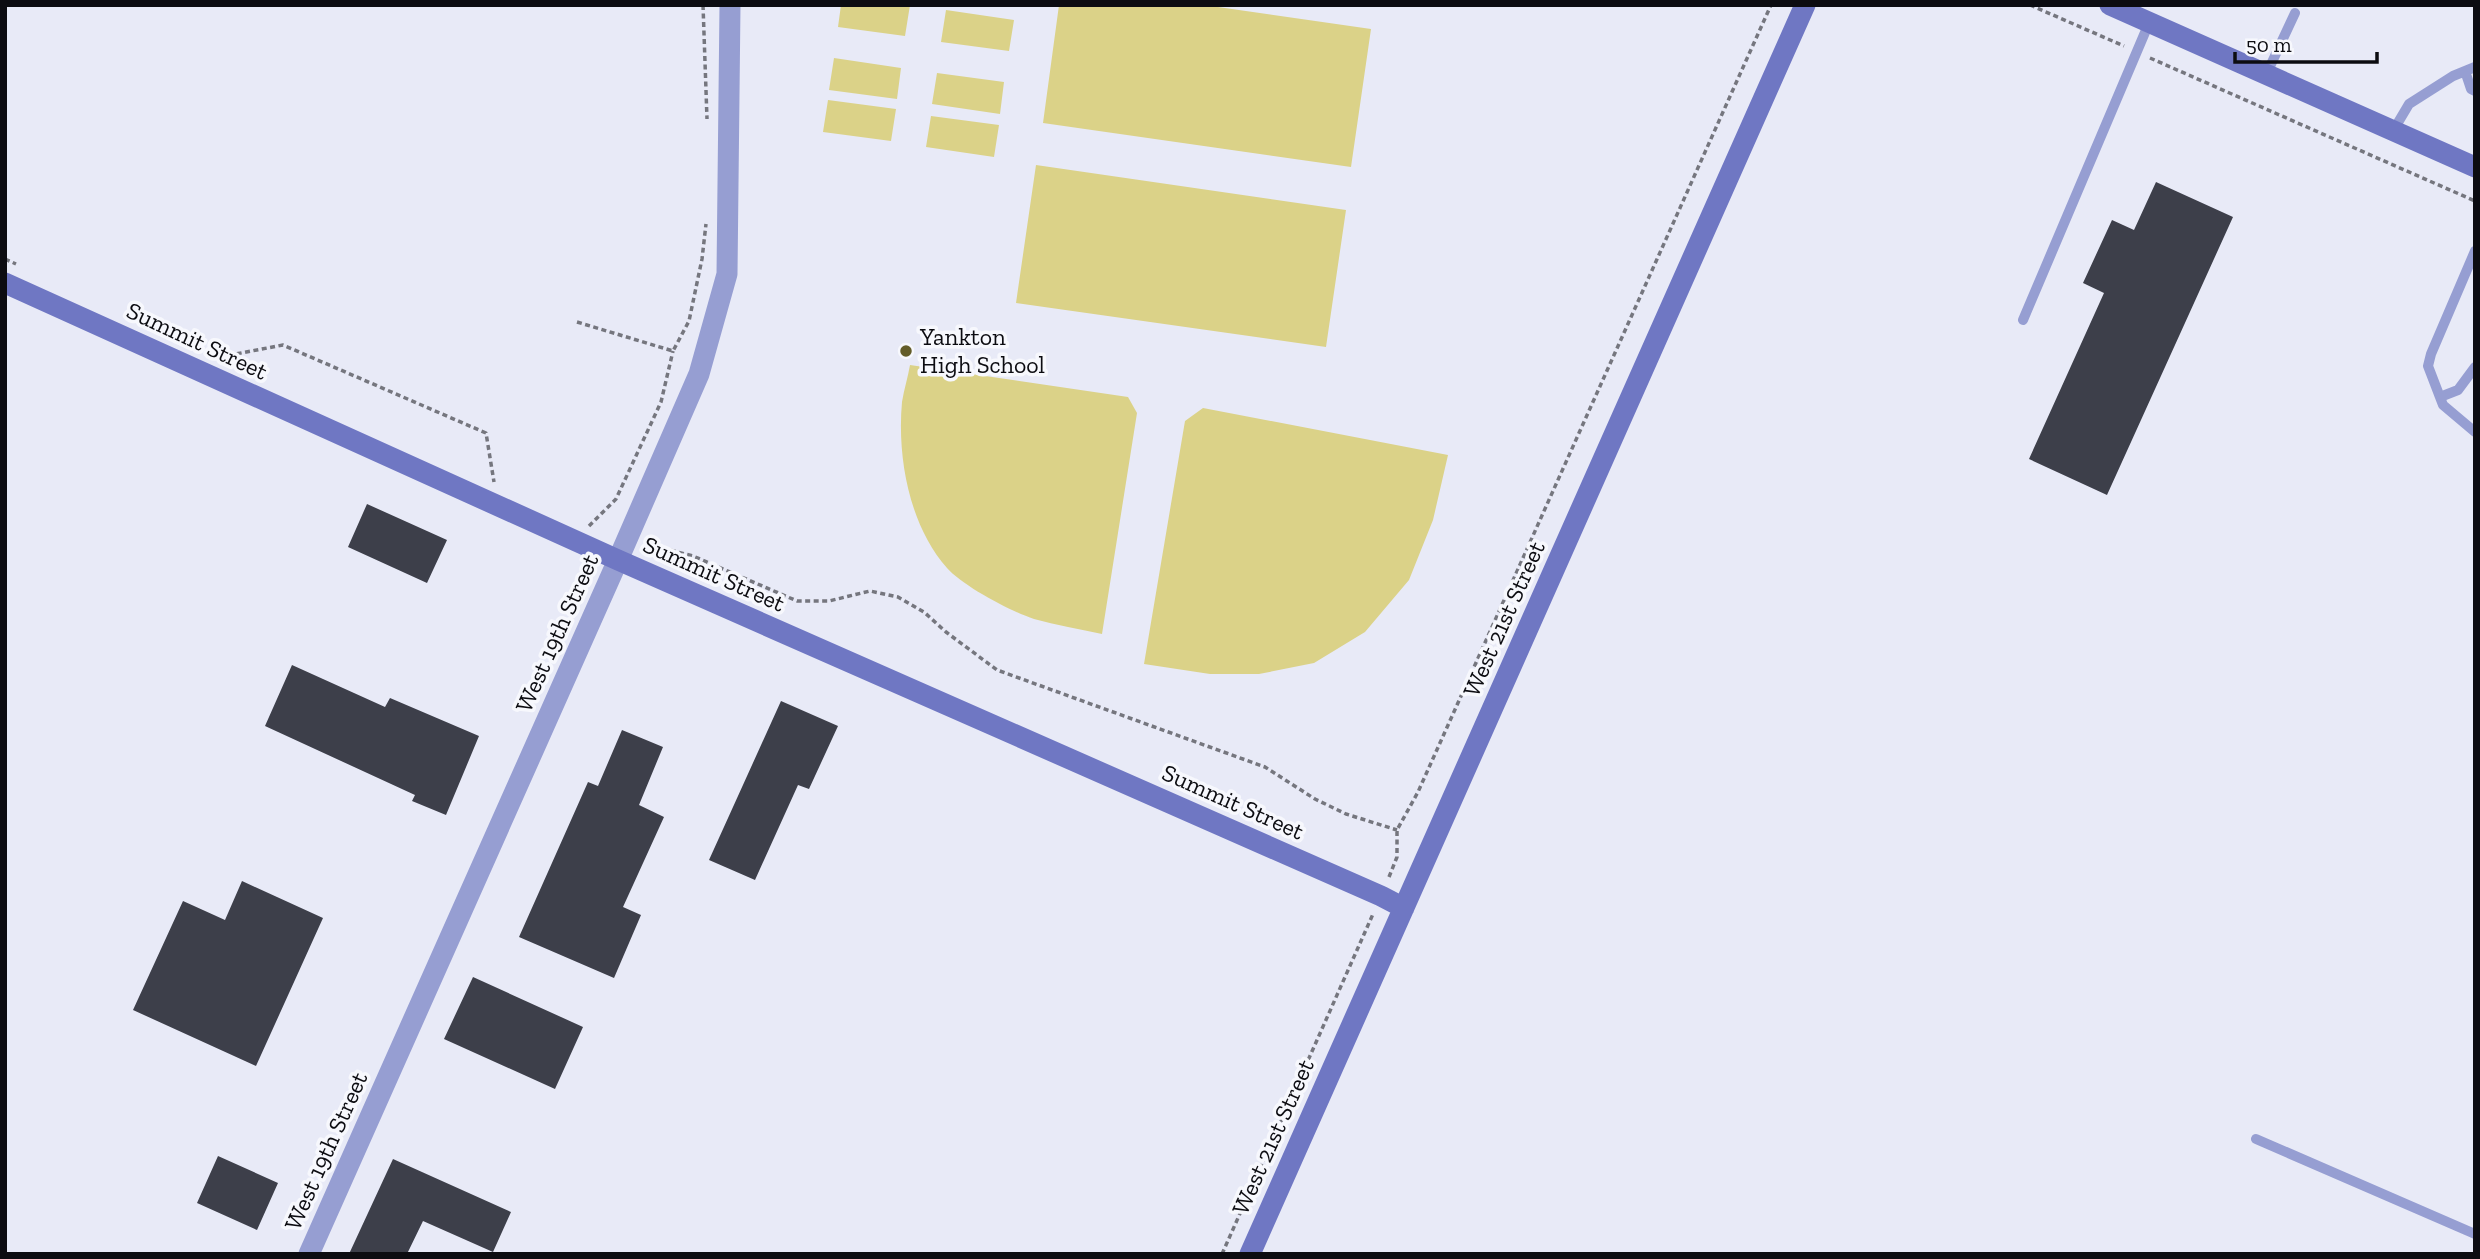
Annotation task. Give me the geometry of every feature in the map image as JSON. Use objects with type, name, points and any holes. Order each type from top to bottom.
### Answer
[{"type":"street","name":"West 19th Street","points":[[309,1254],[699,374],[727,274],[730,5]]},
{"type":"street","name":"West 21st Street","points":[[1250,1254],[1805,5]]},
{"type":"street","points":[[2110,5],[2475,167]]},
{"type":"street","name":"Summit Street","points":[[5,283],[618,561],[1404,908]]},
{"type":"lane","points":[[2266,75],[2295,13]]},
{"type":"lane","points":[[2024,320],[2149,23]]},
{"type":"lane","points":[[2393,131],[2409,104],[2470,69],[2471,89],[2475,91]]},
{"type":"lane","points":[[2475,251],[2428,366],[2443,405],[2475,432]]},
{"type":"lane","points":[[2440,397],[2458,390],[2475,367]]},
{"type":"lane","points":[[2256,1139],[2475,1234]]},
{"type":"path","points":[[703,5],[707,127]]},
{"type":"path","points":[[1222,1254],[1397,858],[1397,831],[1418,792],[1771,5]]},
{"type":"path","points":[[2030,5],[2475,201]]},
{"type":"path","points":[[578,522],[589,526],[617,499],[661,402],[673,351],[689,321],[702,259],[706,222]]},
{"type":"path","points":[[5,259],[17,265]]},
{"type":"path","points":[[577,322],[673,351]]},
{"type":"path","points":[[209,354],[218,358],[283,345],[486,433],[494,482],[502,488]]},
{"type":"path","points":[[627,539],[693,556],[797,601],[829,601],[870,591],[898,597],[924,612],[997,670],[1265,767],[1315,799],[1374,825],[1397,831]]},
{"type":"shaded area","points":[[841,5],[910,5],[905,36],[838,27]]},
{"type":"shaded area","points":[[1059,5],[1204,5],[1371,29],[1351,167],[1043,123]]},
{"type":"shaded area","points":[[946,10],[1014,20],[1009,51],[941,42]]},
{"type":"shaded area","points":[[834,58],[901,68],[897,99],[829,90]]},
{"type":"shaded area","points":[[937,73],[1004,82],[1000,114],[932,104]]},
{"type":"shaded area","points":[[828,100],[896,109],[891,141],[823,132]]},
{"type":"shaded area","points":[[931,116],[999,125],[994,157],[926,147]]},
{"type":"shaded area","points":[[1036,165],[1346,210],[1326,347],[1016,303]]},
{"type":"shaded area","points":[[910,365],[1128,397],[1137,413],[1102,634],[1034,619],[1000,604],[954,575],[934,551],[915,511],[904,467],[902,402]]},
{"type":"shaded area","points":[[1203,408],[1448,455],[1433,520],[1409,580],[1365,632],[1314,663],[1259,674],[1210,674],[1144,664],[1185,421]]},
{"type":"building","points":[[2156,182],[2233,217],[2107,495],[2029,459],[2104,293],[2083,283],[2112,220],[2134,230]]},
{"type":"building","points":[[367,504],[447,540],[427,583],[348,547]]},
{"type":"building","points":[[292,665],[385,707],[390,698],[479,736],[446,815],[412,801],[415,795],[265,726]]},
{"type":"building","points":[[781,701],[838,726],[809,789],[798,785],[755,880],[709,860]]},
{"type":"building","points":[[622,730],[663,747],[639,805],[664,817],[623,907],[641,915],[614,978],[519,937],[588,782],[598,786]]},
{"type":"building","points":[[242,881],[323,918],[256,1066],[133,1010],[183,901],[225,920]]},
{"type":"building","points":[[473,977],[583,1027],[555,1089],[444,1039]]},
{"type":"building","points":[[218,1156],[278,1183],[257,1230],[197,1203]]},
{"type":"building","points":[[393,1159],[511,1212],[493,1252],[423,1221],[407,1254],[349,1254]]},
{"type":"place","name":"Yankton High School","points":[[906,351]]}]
